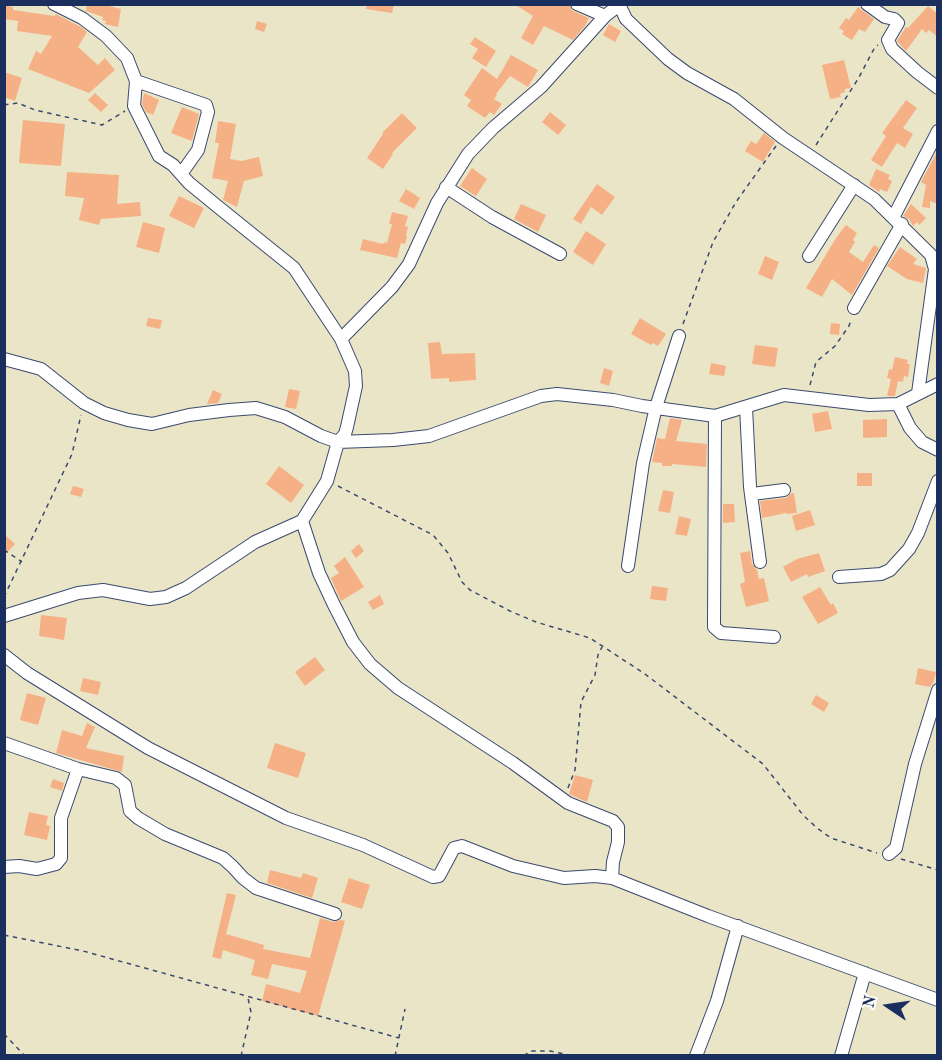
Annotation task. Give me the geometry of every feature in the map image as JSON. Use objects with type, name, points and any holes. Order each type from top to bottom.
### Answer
[{"type":"street","points":[[4,616],[78,593],[103,590],[150,599],[166,597],[186,588],[255,542],[302,521],[327,481],[338,442],[345,434],[356,386],[355,371],[341,339],[294,268],[159,156],[134,106],[136,81],[127,58],[106,36],[82,18],[54,4]]},
{"type":"street","points":[[577,4],[604,16]]},
{"type":"street","points":[[867,4],[898,23],[888,40],[892,49],[938,88]]},
{"type":"street","points":[[341,339],[392,287],[409,264],[446,188],[468,154],[493,128],[541,87],[604,16],[619,5],[626,19],[668,59],[687,73],[734,99],[783,138],[874,199],[898,220],[931,255],[935,261],[935,269],[918,393]]},
{"type":"street","points":[[136,81],[206,105],[208,112],[198,150],[181,174]]},
{"type":"street","points":[[854,308],[898,220],[938,131]]},
{"type":"street","points":[[809,256],[854,185]]},
{"type":"street","points":[[446,188],[560,254]]},
{"type":"street","points":[[628,566],[642,471],[656,407],[679,336]]},
{"type":"street","points":[[4,359],[40,369],[84,403],[104,413],[128,420],[152,424],[189,415],[256,408],[285,417],[321,436],[338,442],[429,436],[541,396],[557,394],[715,416],[784,395],[869,405],[898,404],[938,384]]},
{"type":"street","points":[[898,404],[910,428],[922,442],[938,450]]},
{"type":"street","points":[[746,407],[746,434],[760,562]]},
{"type":"street","points":[[715,416],[714,627],[721,633],[774,637]]},
{"type":"street","points":[[839,577],[881,574],[890,570],[909,549],[918,533],[938,481]]},
{"type":"street","points":[[752,494],[784,490]]},
{"type":"street","points":[[302,521],[334,605],[353,642],[370,664],[398,688],[513,763],[564,800],[580,809],[605,816],[618,827],[612,878]]},
{"type":"street","points":[[4,655],[27,673],[148,748],[286,818],[363,845],[433,877],[439,876],[454,848],[462,846],[513,866],[564,878],[595,876],[612,878],[938,1000]]},
{"type":"street","points":[[889,854],[896,848],[915,764],[938,690]]},
{"type":"street","points":[[4,743],[78,769],[116,778],[125,785],[130,811],[138,819],[165,834],[223,858],[256,888],[335,914]]},
{"type":"street","points":[[4,867],[19,866],[38,869],[56,864],[61,858],[61,818],[78,769]]},
{"type":"street","points":[[696,1056],[717,1001],[738,926]]},
{"type":"street","points":[[841,1056],[865,973]]},
{"type":"path","points":[[809,155],[875,47],[888,40]]},
{"type":"path","points":[[4,105],[18,103],[34,110],[102,125],[134,106]]},
{"type":"path","points":[[679,336],[713,242],[736,202],[783,138]]},
{"type":"path","points":[[806,398],[816,362],[835,346],[849,326],[854,308]]},
{"type":"path","points":[[4,597],[23,562],[72,454],[84,403]]},
{"type":"path","points":[[327,481],[433,535],[448,553],[462,582],[470,590],[510,612],[590,638],[645,674],[763,764],[802,815],[817,828],[840,841],[938,870]]},
{"type":"path","points":[[4,550],[23,562]]},
{"type":"path","points":[[564,800],[575,770],[581,702],[595,675],[598,655],[602,647]]},
{"type":"path","points":[[4,935],[83,951],[399,1038]]},
{"type":"path","points":[[241,1056],[251,1012],[248,996]]},
{"type":"path","points":[[395,1056],[405,1009]]},
{"type":"path","points":[[4,1034],[25,1056]]},
{"type":"path","points":[[524,1056],[530,1051],[550,1051],[574,1056]]},
{"type":"building","points":[[87,4],[101,4],[121,9],[118,27],[105,24],[103,17],[86,11]]},
{"type":"building","points":[[367,4],[394,4],[392,13],[366,9]]},
{"type":"building","points":[[514,4],[569,4],[573,11],[589,18],[573,40],[544,26],[533,45],[521,38],[533,16]]},
{"type":"building","points":[[4,5],[13,7],[13,10],[55,16],[56,14],[81,27],[87,32],[78,47],[98,65],[105,58],[115,70],[89,93],[28,69],[36,51],[41,54],[52,36],[17,31],[18,21],[4,19]]},
{"type":"building","points":[[928,6],[938,14],[938,37],[929,30],[926,33],[922,29],[906,51],[897,41],[906,27],[908,28]]},
{"type":"building","points":[[858,7],[874,19],[865,32],[859,29],[852,40],[842,34],[844,31],[839,28],[846,18],[849,20]]},
{"type":"building","points":[[257,21],[267,24],[264,32],[255,29]]},
{"type":"building","points":[[609,24],[621,31],[615,42],[603,35]]},
{"type":"building","points":[[475,37],[496,51],[486,67],[472,58],[478,49],[470,44]]},
{"type":"building","points":[[511,55],[538,70],[528,87],[510,76],[494,99],[502,104],[494,115],[490,112],[485,118],[467,106],[471,100],[464,95],[482,68],[497,79]]},
{"type":"building","points":[[844,60],[851,88],[845,89],[845,92],[840,94],[841,97],[830,99],[822,65]]},
{"type":"building","points":[[4,72],[22,78],[15,101],[4,97]]},
{"type":"building","points":[[95,93],[108,105],[101,112],[88,100]]},
{"type":"building","points":[[144,93],[159,100],[153,115],[146,112],[142,104]]},
{"type":"building","points":[[906,100],[917,108],[903,128],[913,134],[905,148],[897,143],[882,167],[871,160],[886,136],[882,133]]},
{"type":"building","points":[[182,107],[199,114],[192,141],[171,133]]},
{"type":"building","points":[[550,112],[566,125],[558,135],[542,122]]},
{"type":"building","points":[[402,113],[417,128],[392,153],[383,169],[367,158],[382,133]]},
{"type":"building","points":[[23,120],[65,124],[61,166],[19,163]]},
{"type":"building","points":[[218,121],[236,124],[230,159],[241,161],[259,157],[263,176],[244,181],[237,207],[223,200],[228,181],[212,178],[219,143],[215,143]]},
{"type":"building","points":[[764,133],[775,142],[763,162],[745,151],[751,141],[756,144]]},
{"type":"building","points":[[938,150],[938,204],[930,201],[930,208],[922,207],[926,185],[921,182]]},
{"type":"building","points":[[472,168],[487,179],[476,196],[460,186]]},
{"type":"building","points":[[876,169],[890,175],[888,179],[892,181],[887,192],[880,189],[879,192],[869,185]]},
{"type":"building","points":[[67,172],[119,175],[117,204],[140,202],[141,216],[101,219],[99,225],[79,220],[84,198],[65,196]]},
{"type":"building","points":[[597,184],[615,197],[602,215],[591,207],[581,224],[573,219]]},
{"type":"building","points":[[406,189],[420,198],[414,209],[399,201]]},
{"type":"building","points":[[179,196],[204,208],[194,228],[169,216]]},
{"type":"building","points":[[521,204],[546,215],[538,232],[514,219]]},
{"type":"building","points":[[911,204],[926,218],[919,225],[917,222],[913,226],[909,219],[903,216]]},
{"type":"building","points":[[392,212],[408,216],[405,226],[408,227],[407,237],[405,244],[401,243],[397,258],[360,250],[363,239],[387,243],[392,224],[389,224]]},
{"type":"building","points":[[143,222],[165,228],[159,253],[136,247]]},
{"type":"building","points":[[846,225],[857,233],[849,252],[863,262],[874,245],[879,248],[852,295],[832,279],[822,297],[806,288]]},
{"type":"building","points":[[586,231],[606,244],[593,265],[573,252]]},
{"type":"building","points":[[900,247],[917,259],[913,264],[926,268],[923,283],[907,279],[887,266]]},
{"type":"building","points":[[765,256],[779,262],[772,280],[758,274]]},
{"type":"building","points":[[148,318],[162,320],[160,329],[146,326]]},
{"type":"building","points":[[640,318],[666,334],[658,346],[653,343],[651,345],[631,334]]},
{"type":"building","points":[[831,323],[840,324],[839,335],[830,334]]},
{"type":"building","points":[[440,342],[442,354],[475,353],[476,380],[449,382],[449,378],[431,379],[428,343]]},
{"type":"building","points":[[755,345],[778,348],[775,367],[752,364]]},
{"type":"building","points":[[895,357],[908,360],[907,364],[910,364],[908,377],[904,376],[903,382],[898,381],[895,396],[887,396],[891,379],[887,378],[889,369],[892,370]]},
{"type":"building","points":[[711,363],[726,366],[724,376],[709,374]]},
{"type":"building","points":[[604,368],[613,371],[609,386],[600,383]]},
{"type":"building","points":[[289,389],[300,391],[296,409],[285,407]]},
{"type":"building","points":[[213,390],[222,394],[218,403],[207,404]]},
{"type":"building","points":[[828,411],[832,429],[815,432],[812,414]]},
{"type":"building","points":[[670,418],[682,420],[676,441],[707,444],[706,467],[672,464],[672,466],[662,466],[662,463],[652,462],[657,438],[665,439]]},
{"type":"building","points":[[887,419],[887,437],[863,438],[863,420]]},
{"type":"building","points":[[279,466],[304,485],[291,503],[266,484]]},
{"type":"building","points":[[857,473],[872,473],[872,486],[857,486]]},
{"type":"building","points":[[73,486],[84,489],[81,497],[70,494]]},
{"type":"building","points":[[663,490],[674,492],[670,513],[658,511]]},
{"type":"building","points":[[794,493],[797,513],[762,518],[760,501],[786,498]]},
{"type":"building","points":[[723,504],[734,504],[735,522],[723,523]]},
{"type":"building","points":[[810,510],[815,525],[796,531],[792,516]]},
{"type":"building","points":[[679,516],[691,519],[687,536],[675,534]]},
{"type":"building","points":[[4,534],[15,544],[4,556]]},
{"type":"building","points":[[359,544],[364,551],[356,558],[351,551]]},
{"type":"building","points":[[750,551],[752,564],[757,570],[759,579],[764,578],[769,601],[746,607],[740,584],[745,582],[740,553]]},
{"type":"building","points":[[819,553],[825,571],[808,577],[807,574],[791,582],[783,567],[797,559]]},
{"type":"building","points":[[345,557],[364,587],[341,601],[331,578],[339,573],[334,566]]},
{"type":"building","points":[[652,586],[668,588],[666,601],[650,599]]},
{"type":"building","points":[[820,587],[838,613],[818,624],[802,597]]},
{"type":"building","points":[[380,595],[384,604],[373,610],[368,602]]},
{"type":"building","points":[[41,615],[67,618],[64,640],[39,636]]},
{"type":"building","points":[[315,657],[325,670],[305,686],[295,672]]},
{"type":"building","points":[[918,668],[936,672],[930,687],[915,684]]},
{"type":"building","points":[[83,678],[101,682],[98,695],[80,691]]},
{"type":"building","points":[[27,693],[46,698],[38,725],[20,720]]},
{"type":"building","points":[[816,695],[829,703],[824,712],[811,704]]},
{"type":"building","points":[[87,723],[95,727],[86,748],[124,756],[122,772],[56,753],[62,730],[82,736]]},
{"type":"building","points":[[275,743],[306,753],[298,778],[267,768]]},
{"type":"building","points":[[575,775],[593,780],[587,802],[569,794]]},
{"type":"building","points":[[53,779],[64,783],[62,791],[50,787]]},
{"type":"building","points":[[29,812],[48,816],[46,825],[50,826],[47,840],[24,835]]},
{"type":"building","points":[[270,870],[301,878],[303,873],[318,878],[312,898],[267,883]]},
{"type":"building","points":[[349,878],[370,885],[362,909],[341,902]]},
{"type":"building","points":[[227,893],[236,895],[226,934],[264,945],[263,949],[310,958],[320,918],[333,922],[345,921],[318,1016],[262,1001],[266,984],[300,993],[307,971],[272,964],[268,979],[251,975],[255,960],[223,950],[221,959],[212,957]]}]
